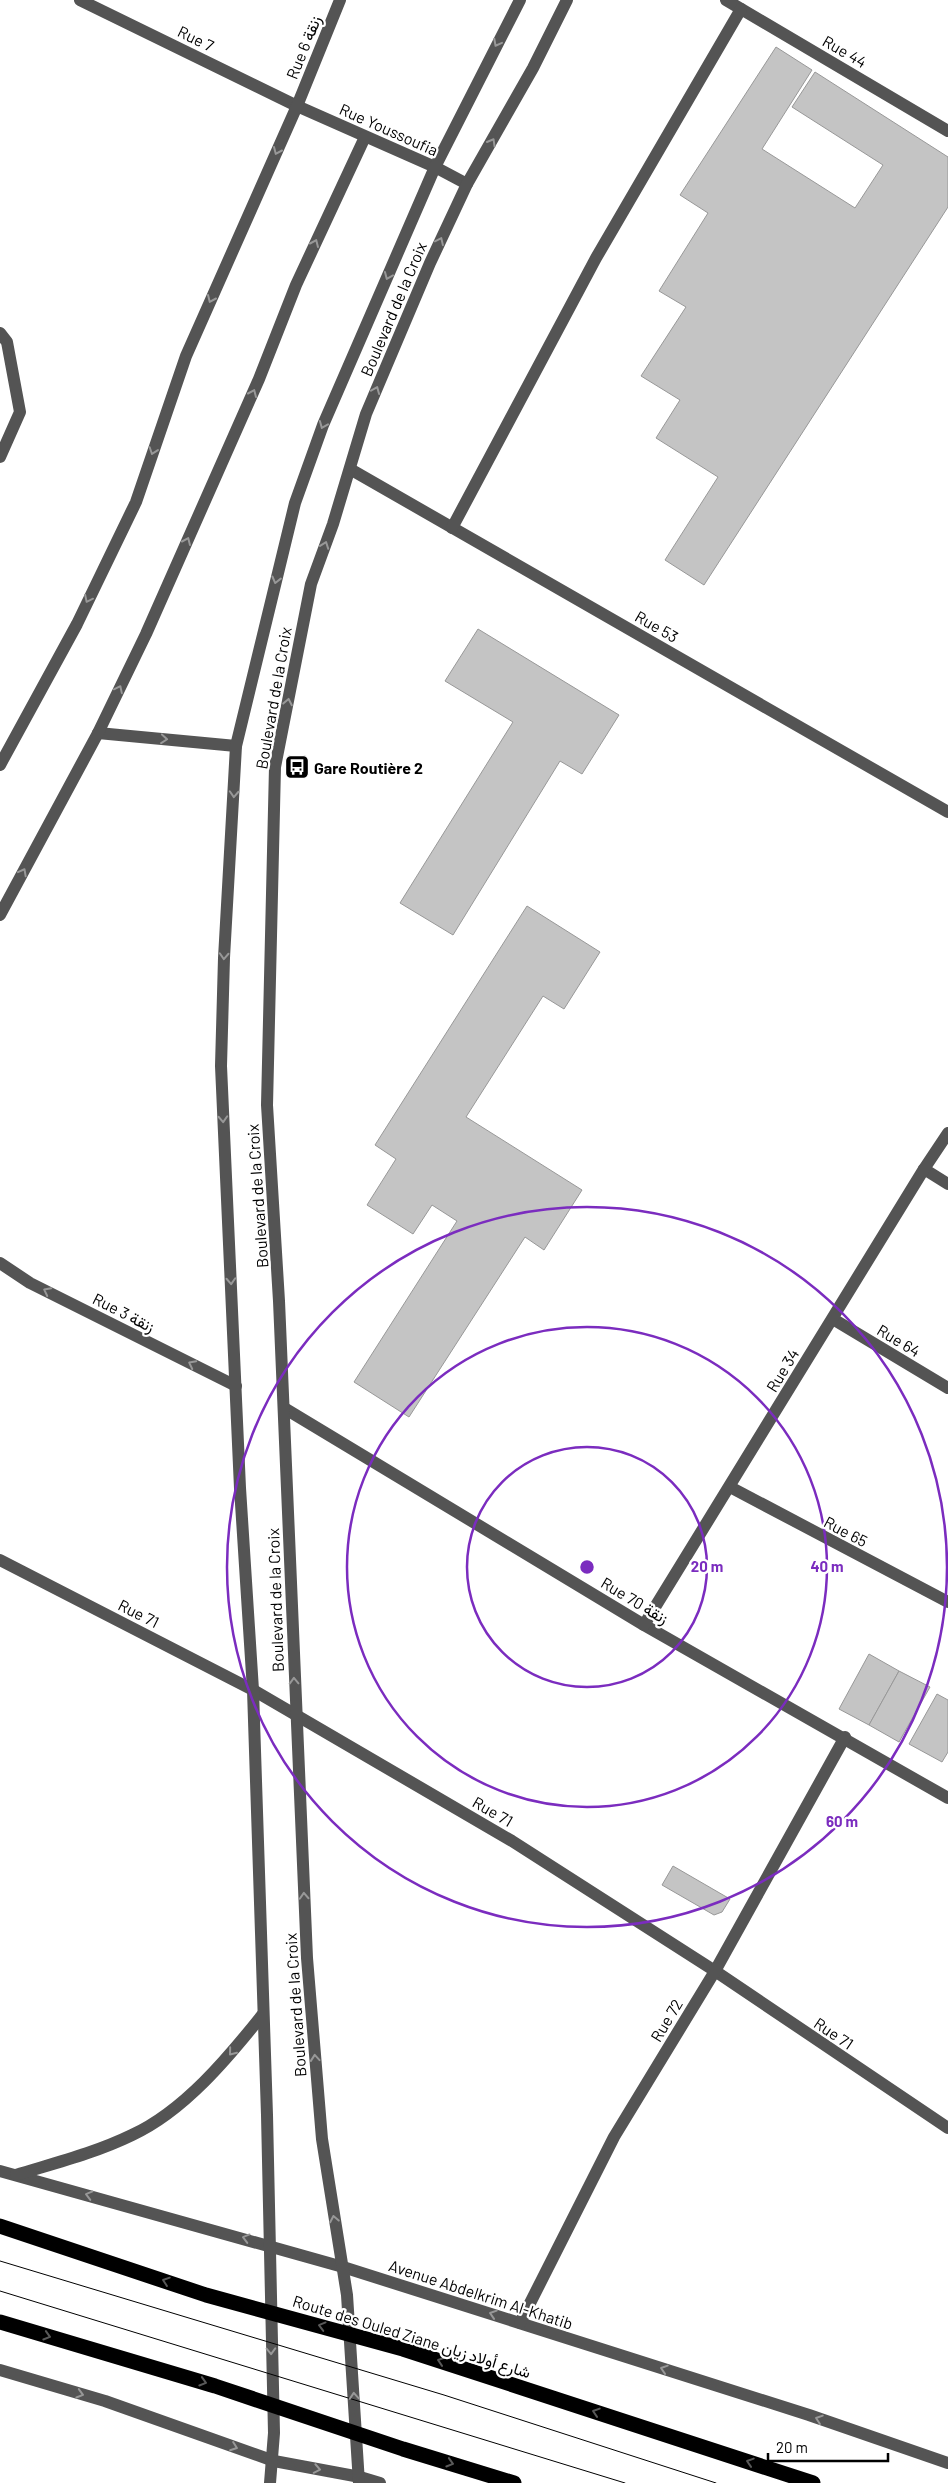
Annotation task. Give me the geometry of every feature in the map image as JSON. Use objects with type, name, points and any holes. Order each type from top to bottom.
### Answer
[{"type":"highway","name":"Route des Ouled Ziane شارع أولاد زيان","points":[[0,2226],[206,2295],[403,2348],[813,2483]]},
{"type":"highway","points":[[0,2322],[215,2386],[403,2449],[514,2483]]},
{"type":"street","name":"Rue 7","points":[[80,0],[297,106]]},
{"type":"street","name":"Rue 6 زنقة","points":[[0,765],[77,624],[136,502],[186,356],[297,106],[340,0]]},
{"type":"street","name":"Boulevard de la Croix","points":[[270,2483],[274,2460],[274,2433],[270,2245],[253,1690],[221,1066],[224,958],[236,746],[295,503],[323,425],[435,167],[520,0]]},
{"type":"street","name":"Boulevard de la Croix","points":[[359,2480],[347,2295],[330,2201],[322,2139],[311,2006],[296,1714],[284,1408],[267,1105],[275,767],[311,584],[333,524],[366,414],[394,346],[467,184],[533,68],[567,0]]},
{"type":"street","name":"Rue 44","points":[[726,0],[948,131]]},
{"type":"street","points":[[452,528],[596,258],[741,9]]},
{"type":"street","name":"Rue Youssoufia","points":[[297,106],[435,167],[467,184]]},
{"type":"street","points":[[0,914],[98,732],[146,634],[259,379],[296,285],[365,137]]},
{"type":"street","points":[[0,333],[7,342],[20,412],[0,457]]},
{"type":"street","name":"Rue 53","points":[[350,469],[948,812]]},
{"type":"street","points":[[98,732],[236,746]]},
{"type":"street","name":"Rue 34","points":[[644,1625],[948,1133]]},
{"type":"street","points":[[924,1169],[948,1184]]},
{"type":"street","name":"Rue 3 زنقة","points":[[0,1263],[30,1283],[236,1386]]},
{"type":"street","name":"Rue 64","points":[[833,1319],[948,1388]]},
{"type":"street","name":"Rue 70 زنقة","points":[[284,1408],[644,1625],[845,1737],[948,1798]]},
{"type":"street","name":"Rue 65","points":[[730,1487],[948,1602]]},
{"type":"street","name":"Rue 71","points":[[0,1560],[253,1690],[512,1841],[715,1971],[948,2128]]},
{"type":"street","name":"Rue 72","points":[[520,2323],[614,2137],[715,1971],[845,1737]]},
{"type":"street","points":[[16,2175],[92,2152],[134,2134],[183,2101],[226,2060],[263,2014]]},
{"type":"street","name":"Avenue Abdelkrim Al-Khatib","points":[[0,2171],[270,2245],[343,2267],[808,2415],[948,2463]]},
{"type":"street","points":[[0,2370],[105,2401],[274,2460],[359,2480],[380,2483]]},
{"type":"building","points":[[776,47],[812,70],[762,149],[855,208],[883,165],[792,107],[815,72],[948,157],[948,207],[704,585],[665,560],[718,477],[656,438],[680,400],[641,376],[686,307],[659,291],[708,213],[680,195]]},
{"type":"building","points":[[478,629],[619,715],[582,774],[560,761],[453,935],[400,903],[513,722],[445,681]]},
{"type":"building","points":[[527,906],[600,952],[564,1009],[543,996],[466,1117],[582,1190],[544,1250],[525,1237],[409,1417],[354,1382],[457,1221],[432,1205],[413,1234],[367,1205],[396,1159],[375,1145]]},
{"type":"building","points":[[869,1654],[899,1671],[869,1725],[839,1709]]},
{"type":"building","points":[[899,1671],[930,1687],[899,1742],[869,1725]]},
{"type":"building","points":[[937,1694],[948,1700],[948,1752],[942,1762],[909,1744]]},
{"type":"building","points":[[673,1866],[730,1899],[722,1912],[714,1915],[662,1885]]},
{"type":"tram line","points":[[0,2261],[444,2395],[716,2483]]},
{"type":"tram line","points":[[0,2291],[625,2483]]},
{"type":"place","name":"Gare Routière 2","points":[[297,767]]}]
